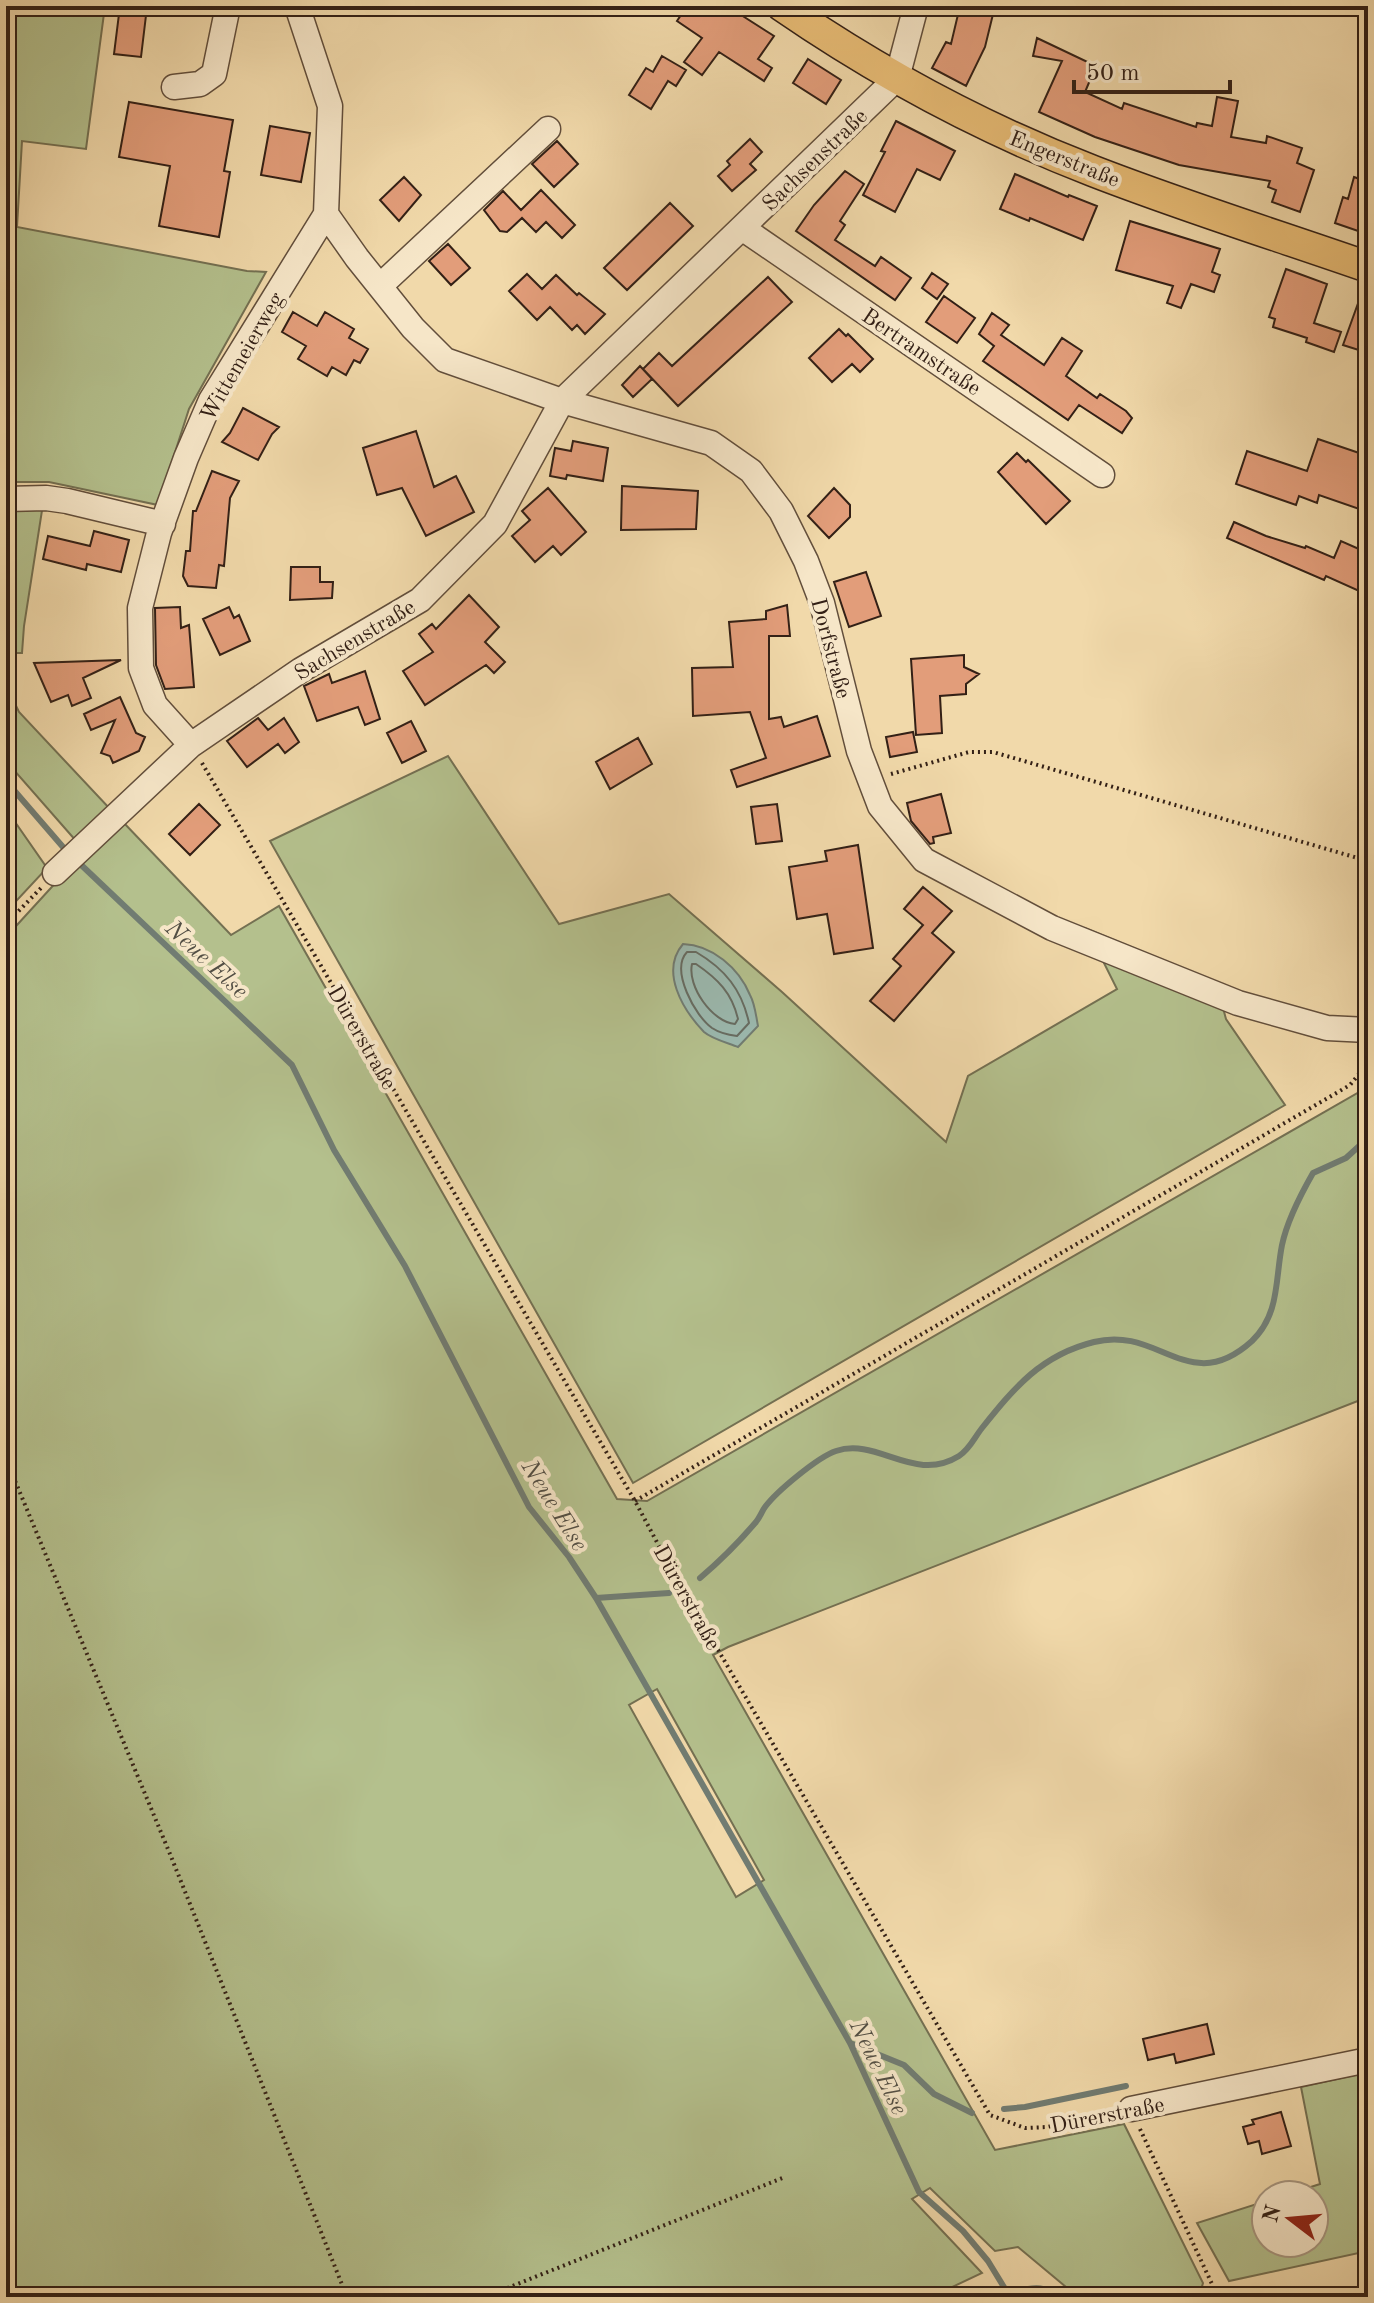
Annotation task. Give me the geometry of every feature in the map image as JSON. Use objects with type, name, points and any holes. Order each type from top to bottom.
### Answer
[{"type":"main road","name":"Engerstraße","points":[[782,6],[897,78],[981,122],[1091,171],[1368,267]]},
{"type":"street","points":[[174,87],[200,84],[214,74],[228,6]]},
{"type":"street","name":"Wittemeierweg","points":[[191,745],[155,705],[141,668],[140,608],[163,524],[211,400],[326,214],[330,106],[297,6]]},
{"type":"street","points":[[897,78],[916,6]]},
{"type":"street","name":"Sachsenstraße","points":[[55,873],[191,745],[301,670],[420,600],[495,524],[562,401],[897,78]]},
{"type":"street","points":[[380,286],[548,129]]},
{"type":"street","name":"Dorfstraße","points":[[326,214],[413,328],[445,360],[562,401],[711,443],[751,471],[781,511],[806,561],[822,603],[869,780],[880,806],[924,860],[1052,928],[1238,1003],[1327,1028],[1368,1030]]},
{"type":"street","name":"Bertramstraße","points":[[742,228],[1102,475]]},
{"type":"street","points":[[6,499],[67,501],[163,524]]},
{"type":"street","name":"Dürerstraße","points":[[1131,2109],[1368,2060]]},
{"type":"path","name":"Dürerstraße","points":[[191,745],[635,1501],[676,1578],[990,2115],[1025,2128],[1047,2127],[1131,2109]]},
{"type":"path","points":[[869,780],[969,752],[993,752],[1368,861]]},
{"type":"path","points":[[6,924],[55,873]]},
{"type":"path","points":[[635,1501],[1350,1085],[1364,1068],[1368,1055]]},
{"type":"path","points":[[6,1459],[170,1854],[347,2297]]},
{"type":"path","points":[[1131,2109],[1217,2296]]},
{"type":"path","points":[[485,2297],[785,2177]]},
{"type":"green space","points":[[6,6],[105,6],[86,149],[22,141],[17,227],[266,272],[189,409],[158,505],[49,482],[6,482]]},
{"type":"green space","points":[[43,504],[22,653],[6,653],[6,507]]},
{"type":"green space","points":[[6,685],[19,712],[111,810],[77,842],[6,761]]},
{"type":"green space","points":[[448,756],[559,924],[669,894],[946,1142],[968,1076],[1117,989],[1087,929],[1216,982],[1226,1019],[1285,1105],[633,1483],[270,841]]},
{"type":"green space","points":[[6,809],[47,868],[6,912]]},
{"type":"green space","points":[[123,822],[231,935],[279,906],[617,1499],[647,1501],[1368,1087],[1368,1397],[713,1655],[995,2150],[1124,2124],[1203,2283],[1199,2297],[1078,2297],[1018,2247],[995,2251],[930,2188],[912,2199],[982,2273],[931,2297],[6,2297],[6,937],[60,878]],"holes":[[[657,1689],[764,1880],[736,1897],[629,1705]]]},
{"type":"green space","points":[[1368,2072],[1368,2251],[1229,2281],[1197,2223],[1250,2206],[1250,2259],[1330,2259],[1330,2179],[1319,2179],[1301,2087]]},
{"type":"water","points":[[683,944],[714,953],[732,967],[745,985],[753,1002],[758,1026],[738,1047],[704,1032],[682,1001],[673,966]]},
{"type":"building","points":[[120,6],[147,7],[141,57],[114,54]]},
{"type":"building","points":[[687,6],[727,6],[774,36],[758,59],[772,68],[764,81],[719,52],[702,75],[684,62],[702,38],[677,21]]},
{"type":"building","points":[[960,6],[995,6],[985,47],[966,86],[932,68],[946,42],[951,44]]},
{"type":"building","points":[[1037,38],[1096,66],[1085,92],[1122,109],[1124,103],[1196,127],[1197,123],[1212,126],[1217,97],[1238,101],[1231,137],[1266,143],[1267,136],[1302,148],[1297,163],[1314,170],[1300,212],[1272,202],[1276,190],[1268,187],[1270,181],[1179,165],[1095,137],[1039,112],[1062,61],[1033,56]]},
{"type":"building","points":[[662,56],[686,70],[676,86],[668,81],[651,109],[629,95],[646,68],[653,72]]},
{"type":"building","points":[[808,59],[841,80],[826,104],[793,83]]},
{"type":"building","points":[[129,102],[233,120],[224,171],[230,172],[219,237],[159,226],[170,166],[119,157]]},
{"type":"building","points":[[896,121],[955,151],[940,180],[917,169],[895,212],[863,195],[885,152],[881,151]]},
{"type":"building","points":[[270,126],[310,133],[301,182],[261,175]]},
{"type":"building","points":[[750,139],[762,152],[750,164],[756,170],[732,191],[718,176],[730,165],[727,161]]},
{"type":"building","points":[[557,141],[578,164],[554,187],[532,164]]},
{"type":"building","points":[[845,171],[864,184],[840,221],[845,225],[835,240],[875,266],[881,257],[911,278],[895,300],[796,231],[814,205]]},
{"type":"building","points":[[1015,174],[1097,206],[1083,240],[1000,209]]},
{"type":"building","points":[[404,177],[421,195],[399,221],[380,200]]},
{"type":"building","points":[[1354,177],[1368,182],[1363,204],[1368,205],[1368,210],[1361,232],[1335,223],[1343,197],[1348,199]]},
{"type":"building","points":[[541,190],[575,225],[562,238],[546,222],[536,232],[522,218],[507,232],[500,231],[484,210],[503,191],[521,210]]},
{"type":"building","points":[[670,203],[693,226],[627,290],[604,268]]},
{"type":"building","points":[[1130,221],[1220,249],[1212,272],[1220,275],[1214,292],[1191,284],[1181,308],[1167,303],[1173,286],[1116,270]]},
{"type":"building","points":[[448,244],[470,268],[451,285],[429,261]]},
{"type":"building","points":[[1286,269],[1327,284],[1314,323],[1341,332],[1334,352],[1306,342],[1307,338],[1273,327],[1275,319],[1269,317]]},
{"type":"building","points":[[932,273],[948,284],[937,299],[922,288]]},
{"type":"building","points":[[527,274],[542,289],[556,275],[577,295],[579,293],[605,314],[585,334],[577,325],[572,330],[550,307],[537,320],[509,291]]},
{"type":"building","points":[[768,277],[792,302],[678,406],[643,369],[659,353],[672,366]]},
{"type":"building","points":[[1365,284],[1368,285],[1368,353],[1343,345]]},
{"type":"building","points":[[944,296],[975,318],[957,343],[926,322]]},
{"type":"building","points":[[293,312],[317,326],[325,312],[354,329],[349,338],[368,349],[360,363],[354,360],[346,375],[332,367],[327,376],[298,359],[306,346],[282,332]]},
{"type":"building","points":[[992,313],[1009,325],[1001,335],[1044,365],[1062,338],[1082,351],[1066,376],[1097,398],[1100,394],[1126,411],[1132,418],[1122,433],[1079,405],[1068,420],[983,361],[994,346],[979,334]]},
{"type":"building","points":[[839,329],[873,359],[860,372],[852,364],[832,382],[809,358]]},
{"type":"building","points":[[640,366],[652,379],[633,397],[622,385]]},
{"type":"building","points":[[243,408],[279,427],[258,460],[222,442]]},
{"type":"building","points":[[416,431],[434,487],[456,476],[474,512],[426,536],[402,488],[377,495],[363,448]]},
{"type":"building","points":[[1318,439],[1368,456],[1368,512],[1319,495],[1317,503],[1299,496],[1296,505],[1236,484],[1247,451],[1307,471]]},
{"type":"building","points":[[573,441],[608,448],[603,481],[567,475],[566,479],[550,476],[555,448],[571,451]]},
{"type":"building","points":[[1017,453],[1070,501],[1046,524],[998,472]]},
{"type":"building","points":[[212,471],[239,481],[230,498],[224,566],[219,565],[216,588],[188,586],[183,576],[186,551],[190,551],[193,511],[196,511]]},
{"type":"building","points":[[622,486],[698,491],[696,529],[621,530]]},
{"type":"building","points":[[548,488],[586,532],[561,555],[553,546],[535,562],[512,536],[530,520],[522,511]]},
{"type":"building","points":[[834,488],[850,505],[850,517],[829,538],[808,516]]},
{"type":"building","points":[[1234,522],[1334,558],[1341,541],[1368,553],[1368,595],[1326,576],[1324,580],[1227,538]]},
{"type":"building","points":[[94,531],[129,540],[121,572],[87,564],[86,570],[43,559],[48,536],[90,546]]},
{"type":"building","points":[[291,567],[320,567],[320,582],[333,582],[332,598],[290,600]]},
{"type":"building","points":[[866,572],[881,616],[849,627],[834,582]]},
{"type":"building","points":[[469,595],[499,627],[485,642],[505,662],[494,673],[486,665],[425,705],[403,671],[433,652],[419,634],[432,624],[436,629]]},
{"type":"building","points":[[787,605],[790,636],[769,636],[769,719],[781,717],[784,727],[817,716],[830,756],[737,787],[731,770],[766,758],[750,712],[693,716],[692,668],[733,667],[729,622],[766,619],[766,611]]},
{"type":"building","points":[[180,607],[181,628],[189,625],[194,687],[165,689],[156,665],[155,608]]},
{"type":"building","points":[[229,607],[234,618],[239,615],[250,641],[220,655],[203,619]]},
{"type":"building","points":[[964,655],[964,667],[979,674],[966,684],[966,694],[940,696],[942,733],[916,735],[911,659]]},
{"type":"building","points":[[121,660],[83,678],[91,698],[72,706],[68,695],[51,702],[34,663]]},
{"type":"building","points":[[365,671],[380,719],[365,725],[358,707],[317,721],[304,686],[329,674],[332,683]]},
{"type":"building","points":[[120,697],[136,733],[145,737],[139,751],[113,763],[110,756],[101,753],[115,720],[91,730],[84,714]]},
{"type":"building","points":[[258,718],[268,730],[284,718],[299,742],[285,753],[278,744],[247,767],[227,741]]},
{"type":"building","points":[[411,721],[426,751],[402,763],[387,733]]},
{"type":"building","points":[[913,732],[917,752],[890,757],[886,737]]},
{"type":"building","points":[[638,738],[652,764],[610,789],[596,762]]},
{"type":"building","points":[[941,794],[951,833],[933,837],[934,843],[930,844],[911,821],[907,803]]},
{"type":"building","points":[[199,804],[220,825],[190,855],[169,834]]},
{"type":"building","points":[[777,804],[782,841],[756,844],[751,807]]},
{"type":"building","points":[[858,845],[873,948],[834,954],[827,914],[797,919],[789,867],[827,861],[825,851]]},
{"type":"building","points":[[923,887],[952,911],[932,933],[954,952],[894,1021],[870,1001],[901,966],[893,959],[923,925],[904,909]]},
{"type":"building","points":[[1207,2024],[1214,2054],[1176,2063],[1174,2054],[1148,2060],[1143,2039]]},
{"type":"building","points":[[1281,2112],[1291,2146],[1262,2154],[1259,2141],[1248,2144],[1243,2127],[1254,2124],[1252,2120]]},
{"type":"waterway","name":"Neue Else","points":[[6,781],[69,854]]},
{"type":"waterway","name":"Neue Else","points":[[77,861],[292,1065],[334,1150],[405,1266],[529,1507],[569,1557],[596,1598],[850,2043],[919,2192],[963,2231],[988,2261],[1010,2297]]},
{"type":"waterway","points":[[700,1578],[743,1537],[779,1492],[819,1460],[836,1451],[851,1448],[911,1463],[943,1463],[966,1450],[1030,1375],[1075,1348],[1117,1339],[1191,1362],[1210,1363],[1230,1357],[1252,1341],[1268,1320],[1284,1236],[1313,1173],[1346,1158],[1368,1138]]},
{"type":"waterway","points":[[596,1598],[669,1593]]},
{"type":"waterway","points":[[850,2043],[904,2065],[934,2094],[972,2113]]},
{"type":"waterway","points":[[1004,2109],[1126,2086]]},
{"type":"waterway","points":[[1015,2292],[1040,2288],[1064,2297]]}]
